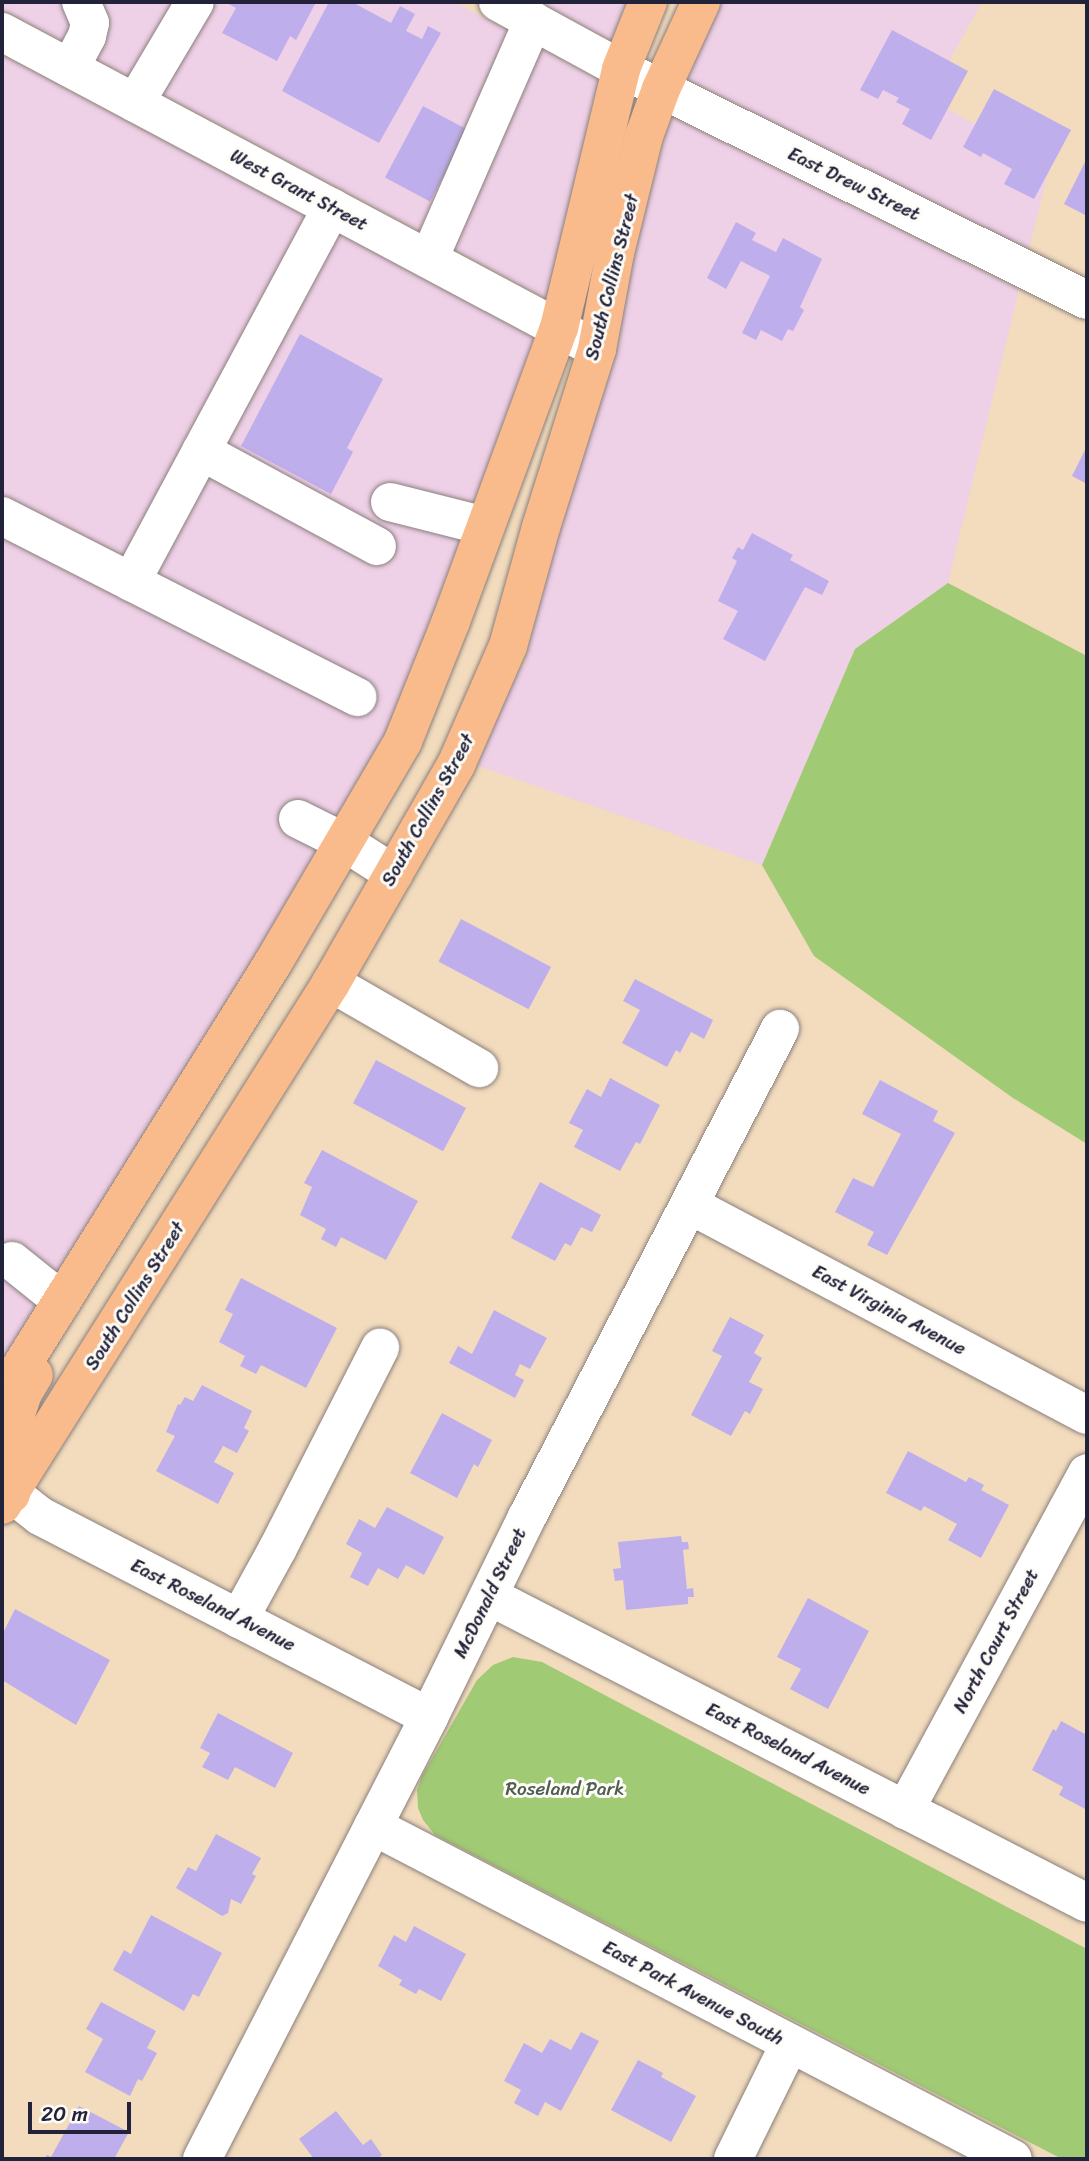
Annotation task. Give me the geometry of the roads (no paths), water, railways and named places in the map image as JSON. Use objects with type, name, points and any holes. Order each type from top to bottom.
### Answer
[{"type":"main road","name":"South Collins Street","points":[[2,1397],[344,842],[402,741],[559,328],[621,69],[648,2]]},
{"type":"main road","name":"South Collins Street","points":[[5,1495],[331,983],[456,765],[508,646],[541,527],[597,349],[615,253],[635,185],[644,136],[661,89],[701,2]]},
{"type":"main road","points":[[508,646],[527,506],[558,370],[559,328]]},
{"type":"main road","points":[[5,1495],[8,1437],[23,1393],[66,1325],[136,1182]]},
{"type":"street","points":[[70,68],[87,36],[90,23],[81,2]]},
{"type":"street","points":[[135,103],[195,2]]},
{"type":"street","name":"East Drew Street","points":[[498,2],[621,69],[1087,300]]},
{"type":"street","points":[[429,259],[533,21]]},
{"type":"street","name":"West Grant Street","points":[[2,32],[597,349]]},
{"type":"street","points":[[131,582],[332,207]]},
{"type":"street","points":[[201,451],[377,546]]},
{"type":"street","points":[[390,502],[485,526]]},
{"type":"street","points":[[2,516],[358,696]]},
{"type":"street","points":[[298,819],[344,842],[394,874]]},
{"type":"street","points":[[331,983],[479,1068]]},
{"type":"street","name":"McDonald Street","points":[[202,2159],[780,1029]]},
{"type":"street","name":"East Virginia Avenue","points":[[690,1205],[1087,1415]]},
{"type":"street","points":[[12,1261],[62,1301]]},
{"type":"street","points":[[239,1619],[380,1348]]},
{"type":"street","name":"North Court Street","points":[[905,1810],[1087,1473]]},
{"type":"street","name":"East Roseland Avenue","points":[[5,1495],[40,1516],[429,1717]]},
{"type":"street","name":"East Roseland Avenue","points":[[489,1596],[1087,1903]]},
{"type":"street","name":"East Park Avenue South","points":[[373,1826],[1013,2159]]},
{"type":"street","points":[[733,2159],[790,2043]]},
{"type":"park label","name":"Roseland Park","points":[[565,1789]]}]
